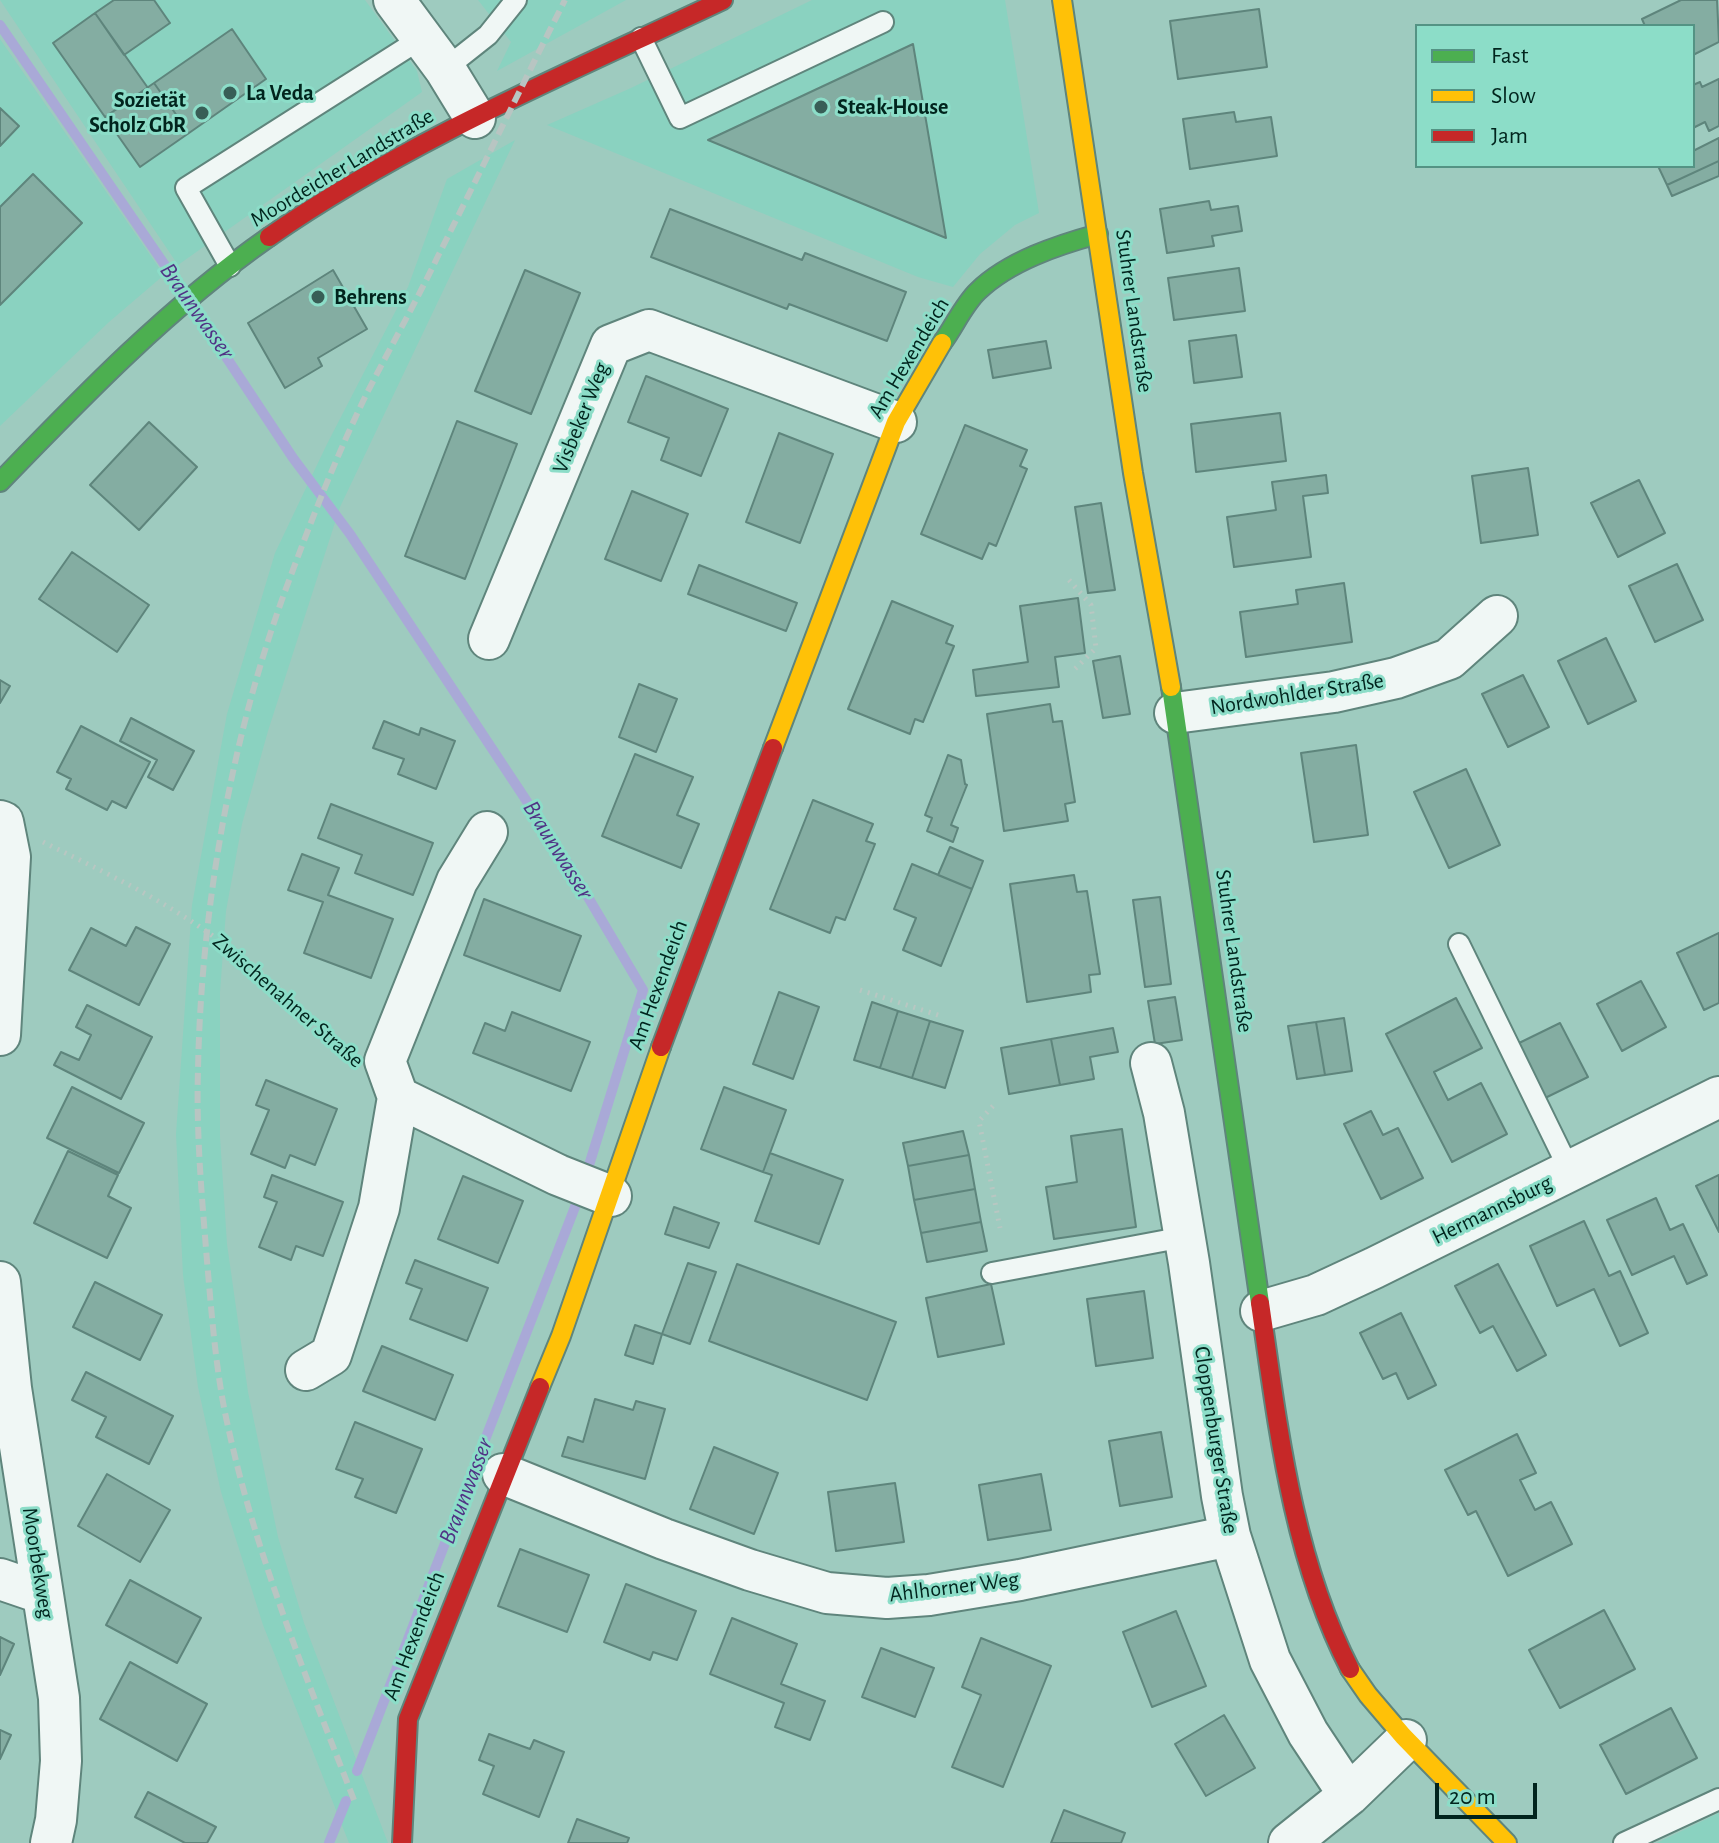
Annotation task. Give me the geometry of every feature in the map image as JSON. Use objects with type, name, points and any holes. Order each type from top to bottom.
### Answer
[{"type":"main road","name":"Moordeicher Landstraße","points":[[4,471],[169,316],[210,281],[290,223],[378,170],[475,118],[587,62],[723,0]]},
{"type":"main road","name":"Stuhrer Landstraße","points":[[1062,0],[1133,473],[1175,713],[1261,1311],[1283,1448],[1305,1553],[1323,1608],[1349,1668],[1406,1740],[1507,1843]]},
{"type":"main road","name":"Am Hexendeich","points":[[402,1843],[408,1719],[503,1474],[561,1336],[688,971],[896,422],[930,361],[978,291],[1016,265],[1055,246],[1098,234]]},
{"type":"street","points":[[394,0],[475,118]]},
{"type":"street","name":"Visbeker Weg","points":[[489,639],[611,345],[649,330],[896,422]]},
{"type":"street","name":"Nordwohlder Straße","points":[[1175,713],[1334,692],[1396,678],[1449,659],[1497,616]]},
{"type":"street","points":[[0,1035],[10,857],[2,821]]},
{"type":"street","name":"Zwischenahner Straße","points":[[306,1370],[331,1355],[379,1208],[398,1097],[385,1061],[457,881],[487,832]]},
{"type":"street","name":"Cloppenburger Straße","points":[[1151,1063],[1164,1113],[1230,1536],[1270,1660],[1308,1733],[1349,1795]]},
{"type":"street","points":[[398,1097],[558,1175],[611,1196]]},
{"type":"street","name":"Hermannsburg","points":[[1261,1311],[1316,1295],[1719,1097]]},
{"type":"street","name":"Moorbekweg","points":[[0,1282],[11,1388],[59,1698],[61,1761],[51,1843]]},
{"type":"street","name":"Ahlhorner Weg","points":[[503,1474],[664,1539],[827,1593],[887,1598],[929,1595],[1020,1580],[1230,1536]]},
{"type":"street","points":[[0,1579],[41,1593]]},
{"type":"street","points":[[1305,1838],[1406,1740]]},
{"type":"lane","points":[[230,266],[186,188],[433,54],[488,35],[516,0]]},
{"type":"lane","points":[[641,38],[680,118],[883,22]]},
{"type":"lane","points":[[1459,944],[1570,1171]]},
{"type":"lane","points":[[992,1273],[1184,1237]]},
{"type":"lane","points":[[1624,1843],[1719,1799]]},
{"type":"path","points":[[1069,580],[1091,605],[1096,648],[1073,671]]},
{"type":"path","name":"Zwischenahner Straße","points":[[2,821],[118,879],[207,932],[255,967],[351,1054]]},
{"type":"path","points":[[860,990],[941,1016]]},
{"type":"path","points":[[993,1106],[979,1121],[1000,1228]]},
{"type":"shaded area","points":[[0,0],[365,0],[417,71],[422,92],[178,265]]},
{"type":"shaded area","points":[[478,0],[626,0],[497,71],[511,42]]},
{"type":"shaded area","points":[[812,0],[1005,0],[1039,213],[1015,225],[980,254],[953,287],[918,277],[547,125]]},
{"type":"shaded area","points":[[0,39],[164,275],[109,322],[0,426]]},
{"type":"shaded area","points":[[515,140],[340,507],[268,731],[242,824],[226,911],[220,992],[220,1137],[227,1244],[248,1392],[278,1537],[304,1623],[388,1843],[349,1843],[263,1625],[221,1492],[198,1387],[183,1275],[176,1134],[192,905],[227,714],[275,553],[408,287],[447,179]]},
{"type":"shaded area","points":[[1719,1813],[1719,1843],[1657,1843]]},
{"type":"building","points":[[114,0],[154,0],[170,23],[124,55],[95,13]]},
{"type":"building","points":[[1681,0],[1717,0],[1719,42],[1695,54],[1695,24],[1644,24],[1642,19]]},
{"type":"building","points":[[1259,9],[1267,67],[1178,79],[1170,21]]},
{"type":"building","points":[[95,13],[148,88],[105,117],[53,43]]},
{"type":"building","points":[[232,29],[266,79],[189,133],[154,83]]},
{"type":"building","points":[[913,44],[946,238],[708,140]]},
{"type":"building","points":[[1719,79],[1719,126],[1709,131],[1705,122],[1695,127],[1695,84],[1700,82],[1702,87]]},
{"type":"building","points":[[154,83],[189,133],[140,167],[105,117]]},
{"type":"building","points":[[0,108],[19,126],[0,146]]},
{"type":"building","points":[[1234,112],[1236,122],[1271,117],[1277,156],[1190,169],[1183,119]]},
{"type":"building","points":[[1719,138],[1719,161],[1667,185],[1659,168],[1695,168],[1695,150]]},
{"type":"building","points":[[1719,161],[1719,176],[1672,196],[1667,185]]},
{"type":"building","points":[[33,174],[82,223],[0,305],[0,207]]},
{"type":"building","points":[[1209,201],[1211,210],[1238,206],[1242,231],[1212,236],[1214,246],[1167,253],[1160,209]]},
{"type":"building","points":[[670,209],[802,260],[805,253],[906,292],[887,341],[789,304],[787,309],[651,257]]},
{"type":"building","points":[[1239,268],[1245,311],[1174,320],[1168,278]]},
{"type":"building","points":[[333,270],[367,329],[318,358],[322,366],[285,388],[248,323]]},
{"type":"building","points":[[525,270],[580,293],[531,414],[475,391]]},
{"type":"building","points":[[1236,335],[1242,377],[1194,383],[1189,341]]},
{"type":"building","points":[[1046,341],[1051,368],[993,378],[988,350]]},
{"type":"building","points":[[646,376],[728,409],[701,476],[661,460],[669,438],[628,422]]},
{"type":"building","points":[[1280,413],[1286,461],[1196,472],[1191,424]]},
{"type":"building","points":[[457,421],[517,444],[465,579],[405,556]]},
{"type":"building","points":[[149,422],[197,467],[139,530],[90,485]]},
{"type":"building","points":[[965,425],[1027,450],[1020,466],[1027,469],[996,546],[989,543],[982,559],[921,534]]},
{"type":"building","points":[[779,433],[833,454],[800,543],[746,522]]},
{"type":"building","points":[[1528,468],[1538,535],[1481,543],[1472,476]]},
{"type":"building","points":[[1326,475],[1328,493],[1303,496],[1311,557],[1234,567],[1227,517],[1276,510],[1272,482]]},
{"type":"building","points":[[1639,480],[1665,533],[1618,557],[1591,503]]},
{"type":"building","points":[[632,491],[688,514],[661,581],[605,559]]},
{"type":"building","points":[[1101,503],[1115,590],[1088,593],[1075,507]]},
{"type":"building","points":[[72,552],[149,605],[117,652],[39,599]]},
{"type":"building","points":[[1677,564],[1703,620],[1655,642],[1629,586]]},
{"type":"building","points":[[699,565],[797,603],[786,631],[688,594]]},
{"type":"building","points":[[1344,583],[1352,642],[1246,657],[1240,612],[1298,604],[1296,590]]},
{"type":"building","points":[[1078,598],[1085,653],[1055,657],[1059,687],[976,696],[973,670],[1028,662],[1020,606]]},
{"type":"building","points":[[892,601],[953,626],[946,643],[954,646],[923,722],[915,719],[910,734],[848,709]]},
{"type":"building","points":[[1606,638],[1636,701],[1588,724],[1558,661]]},
{"type":"building","points":[[1120,656],[1130,714],[1103,718],[1093,661]]},
{"type":"building","points":[[1523,675],[1549,727],[1508,747],[1482,694]]},
{"type":"building","points":[[0,680],[10,686],[0,703]]},
{"type":"building","points":[[639,684],[677,699],[656,752],[619,737]]},
{"type":"building","points":[[1050,704],[1053,722],[1062,721],[1075,802],[1065,804],[1068,821],[1004,831],[987,714]]},
{"type":"building","points":[[131,718],[194,751],[173,790],[148,777],[157,760],[120,741]]},
{"type":"building","points":[[384,721],[419,735],[421,728],[455,741],[436,789],[398,774],[404,759],[373,748]]},
{"type":"building","points":[[81,726],[150,762],[126,808],[112,801],[107,810],[66,789],[71,779],[57,772]]},
{"type":"building","points":[[1356,745],[1368,835],[1314,842],[1301,753]]},
{"type":"building","points":[[635,754],[693,777],[677,815],[699,824],[681,868],[602,836]]},
{"type":"building","points":[[948,755],[961,760],[967,785],[951,825],[958,828],[953,842],[927,831],[932,818],[925,815]]},
{"type":"building","points":[[1466,769],[1500,845],[1449,868],[1414,792]]},
{"type":"building","points":[[813,800],[873,824],[866,841],[875,844],[845,920],[836,917],[830,933],[770,909]]},
{"type":"building","points":[[331,804],[433,843],[413,895],[355,873],[362,855],[318,838]]},
{"type":"building","points":[[950,847],[983,861],[972,889],[938,875]]},
{"type":"building","points":[[302,854],[339,868],[328,895],[393,919],[371,978],[304,953],[323,902],[288,890]]},
{"type":"building","points":[[912,864],[972,889],[941,966],[903,950],[916,918],[894,909]]},
{"type":"building","points":[[1074,875],[1077,892],[1087,891],[1100,974],[1089,975],[1091,992],[1027,1002],[1010,884]]},
{"type":"building","points":[[1160,897],[1171,984],[1145,987],[1133,900]]},
{"type":"building","points":[[484,899],[581,936],[560,991],[464,955]]},
{"type":"building","points":[[136,927],[170,944],[139,1005],[69,970],[91,928],[126,946]]},
{"type":"building","points":[[1719,933],[1719,1003],[1704,1010],[1677,953]]},
{"type":"building","points":[[1641,981],[1666,1027],[1622,1051],[1597,1004]]},
{"type":"building","points":[[779,992],[819,1007],[793,1079],[753,1064]]},
{"type":"building","points":[[1175,997],[1182,1040],[1155,1044],[1148,1001]]},
{"type":"building","points":[[1456,998],[1482,1048],[1434,1072],[1448,1100],[1481,1083],[1507,1134],[1452,1162],[1386,1034]]},
{"type":"building","points":[[872,1002],[898,1011],[880,1068],[854,1060]]},
{"type":"building","points":[[87,1005],[152,1037],[121,1099],[54,1065],[61,1052],[79,1060],[91,1035],[76,1027]]},
{"type":"building","points":[[898,1011],[930,1021],[912,1078],[880,1068]]},
{"type":"building","points":[[512,1012],[590,1042],[571,1091],[473,1053],[485,1023],[505,1031]]},
{"type":"building","points":[[1344,1018],[1352,1071],[1325,1075],[1316,1022]]},
{"type":"building","points":[[930,1021],[963,1031],[945,1088],[912,1078]]},
{"type":"building","points":[[1316,1022],[1325,1075],[1297,1079],[1288,1026]]},
{"type":"building","points":[[1560,1023],[1588,1077],[1541,1100],[1515,1045]]},
{"type":"building","points":[[1113,1028],[1118,1052],[1090,1057],[1094,1079],[1060,1085],[1051,1039]]},
{"type":"building","points":[[1051,1039],[1060,1085],[1009,1094],[1001,1048]]},
{"type":"building","points":[[266,1080],[337,1109],[315,1165],[290,1155],[285,1168],[251,1154],[269,1110],[256,1105]]},
{"type":"building","points":[[72,1087],[144,1123],[119,1173],[47,1138]]},
{"type":"building","points":[[724,1087],[786,1110],[763,1172],[701,1149]]},
{"type":"building","points":[[1371,1111],[1383,1135],[1398,1128],[1423,1178],[1381,1199],[1344,1124]]},
{"type":"building","points":[[1122,1129],[1136,1227],[1054,1239],[1046,1187],[1077,1182],[1071,1136]]},
{"type":"building","points":[[963,1131],[969,1155],[908,1166],[903,1143]]},
{"type":"building","points":[[68,1151],[118,1175],[108,1196],[131,1208],[107,1258],[34,1223]]},
{"type":"building","points":[[770,1153],[843,1180],[819,1244],[755,1221],[772,1175],[763,1172]]},
{"type":"building","points":[[969,1155],[975,1189],[914,1200],[908,1166]]},
{"type":"building","points":[[272,1175],[343,1202],[323,1256],[296,1246],[291,1260],[259,1247],[277,1202],[264,1197]]},
{"type":"building","points":[[1719,1175],[1719,1232],[1696,1186]]},
{"type":"building","points":[[463,1176],[523,1201],[498,1263],[438,1239]]},
{"type":"building","points":[[975,1189],[981,1222],[921,1233],[914,1200]]},
{"type":"building","points":[[1656,1198],[1670,1230],[1683,1224],[1707,1275],[1687,1284],[1674,1256],[1632,1275],[1607,1220]]},
{"type":"building","points":[[674,1207],[719,1223],[709,1248],[665,1234]]},
{"type":"building","points":[[1584,1221],[1609,1276],[1620,1271],[1648,1333],[1620,1346],[1594,1289],[1557,1306],[1530,1246]]},
{"type":"building","points":[[981,1222],[987,1251],[927,1262],[921,1233]]},
{"type":"building","points":[[415,1260],[488,1288],[467,1341],[410,1319],[422,1289],[406,1283]]},
{"type":"building","points":[[688,1263],[716,1272],[690,1344],[662,1334]]},
{"type":"building","points":[[737,1264],[896,1322],[867,1400],[709,1341]]},
{"type":"building","points":[[1498,1264],[1546,1355],[1517,1371],[1493,1326],[1480,1333],[1455,1286]]},
{"type":"building","points":[[95,1282],[162,1315],[140,1360],[73,1327]]},
{"type":"building","points":[[991,1284],[1004,1344],[938,1357],[926,1298]]},
{"type":"building","points":[[1144,1291],[1153,1358],[1096,1366],[1087,1299]]},
{"type":"building","points":[[1401,1313],[1436,1385],[1408,1399],[1396,1373],[1383,1379],[1360,1333]]},
{"type":"building","points":[[635,1325],[662,1334],[653,1364],[625,1355]]},
{"type":"building","points":[[382,1346],[453,1375],[435,1420],[363,1391]]},
{"type":"building","points":[[86,1372],[173,1416],[149,1464],[96,1437],[106,1417],[72,1400]]},
{"type":"building","points":[[595,1399],[633,1410],[636,1401],[665,1409],[645,1479],[562,1456],[568,1437],[583,1442]]},
{"type":"building","points":[[355,1422],[422,1449],[396,1513],[355,1497],[363,1479],[336,1469]]},
{"type":"building","points":[[1161,1432],[1172,1497],[1120,1506],[1109,1441]]},
{"type":"building","points":[[1517,1434],[1536,1473],[1520,1480],[1535,1510],[1551,1502],[1572,1544],[1508,1576],[1476,1511],[1468,1515],[1445,1470]]},
{"type":"building","points":[[714,1447],[778,1473],[754,1534],[690,1509]]},
{"type":"building","points":[[107,1474],[170,1510],[140,1562],[78,1526]]},
{"type":"building","points":[[1041,1474],[1051,1530],[988,1540],[979,1485]]},
{"type":"building","points":[[895,1483],[904,1542],[836,1551],[828,1492]]},
{"type":"building","points":[[520,1549],[589,1575],[567,1632],[498,1606]]},
{"type":"building","points":[[130,1580],[201,1618],[177,1663],[106,1625]]},
{"type":"building","points":[[626,1584],[696,1611],[677,1660],[653,1652],[650,1660],[604,1642]]},
{"type":"building","points":[[1604,1610],[1635,1669],[1560,1708],[1529,1650]]},
{"type":"building","points":[[1176,1611],[1206,1686],[1152,1707],[1123,1632]]},
{"type":"building","points":[[732,1618],[797,1644],[781,1684],[825,1701],[810,1740],[775,1727],[784,1703],[710,1674]]},
{"type":"building","points":[[0,1637],[14,1644],[0,1675]]},
{"type":"building","points":[[981,1638],[1051,1666],[1003,1787],[952,1767],[981,1695],[962,1687]]},
{"type":"building","points":[[881,1648],[934,1668],[915,1717],[862,1697]]},
{"type":"building","points":[[130,1662],[207,1704],[177,1761],[100,1719]]},
{"type":"building","points":[[1671,1708],[1697,1758],[1626,1794],[1600,1745]]},
{"type":"building","points":[[1224,1715],[1255,1768],[1206,1796],[1175,1744]]},
{"type":"building","points":[[0,1730],[11,1735],[0,1759]]},
{"type":"building","points":[[489,1734],[530,1749],[534,1740],[564,1752],[539,1817],[483,1794],[494,1766],[479,1760]]},
{"type":"building","points":[[148,1792],[216,1827],[207,1843],[185,1843],[135,1817]]},
{"type":"building","points":[[1064,1810],[1125,1833],[1121,1843],[1051,1843]]},
{"type":"building","points":[[577,1819],[629,1838],[627,1843],[568,1843]]},
{"type":"waterway","name":"Braunwasser","points":[[0,25],[182,290]]},
{"type":"waterway","name":"Braunwasser","points":[[193,307],[293,458],[350,534],[569,865],[643,990],[586,1175]]},
{"type":"waterway","name":"Braunwasser","points":[[357,1771],[580,1194]]},
{"type":"waterway","name":"Braunwasser","points":[[329,1843],[346,1801]]},
{"type":"railway","points":[[354,1800],[268,1572],[240,1478],[221,1389],[203,1214],[198,1094],[200,1010],[212,889],[248,709],[265,650],[303,543],[368,391],[565,0]]},
{"type":"traffic: fast","points":[[942,343],[968,302],[990,280],[1035,255],[1098,234]]},
{"type":"traffic: fast","points":[[0,482],[162,322],[269,237]]},
{"type":"traffic: fast","points":[[1171,687],[1260,1303]]},
{"type":"traffic: slow","points":[[1062,0],[1133,473],[1171,687]]},
{"type":"traffic: slow","points":[[773,748],[896,422],[942,343]]},
{"type":"traffic: slow","points":[[540,1387],[561,1336],[661,1047]]},
{"type":"traffic: slow","points":[[1350,1669],[1403,1736],[1507,1843]]},
{"type":"traffic: jam","points":[[269,237],[434,138],[723,0]]},
{"type":"traffic: jam","points":[[661,1047],[773,748]]},
{"type":"traffic: jam","points":[[1260,1303],[1281,1444],[1301,1536],[1330,1626],[1350,1669]]},
{"type":"traffic: jam","points":[[402,1843],[408,1719],[540,1387]]},
{"type":"place","name":"La Veda","points":[[230,93]]},
{"type":"place","name":"Steak-House","points":[[821,107]]},
{"type":"place","name":"Sozietät Scholz GbR","points":[[202,113]]},
{"type":"place","name":"Behrens","points":[[318,297]]}]
